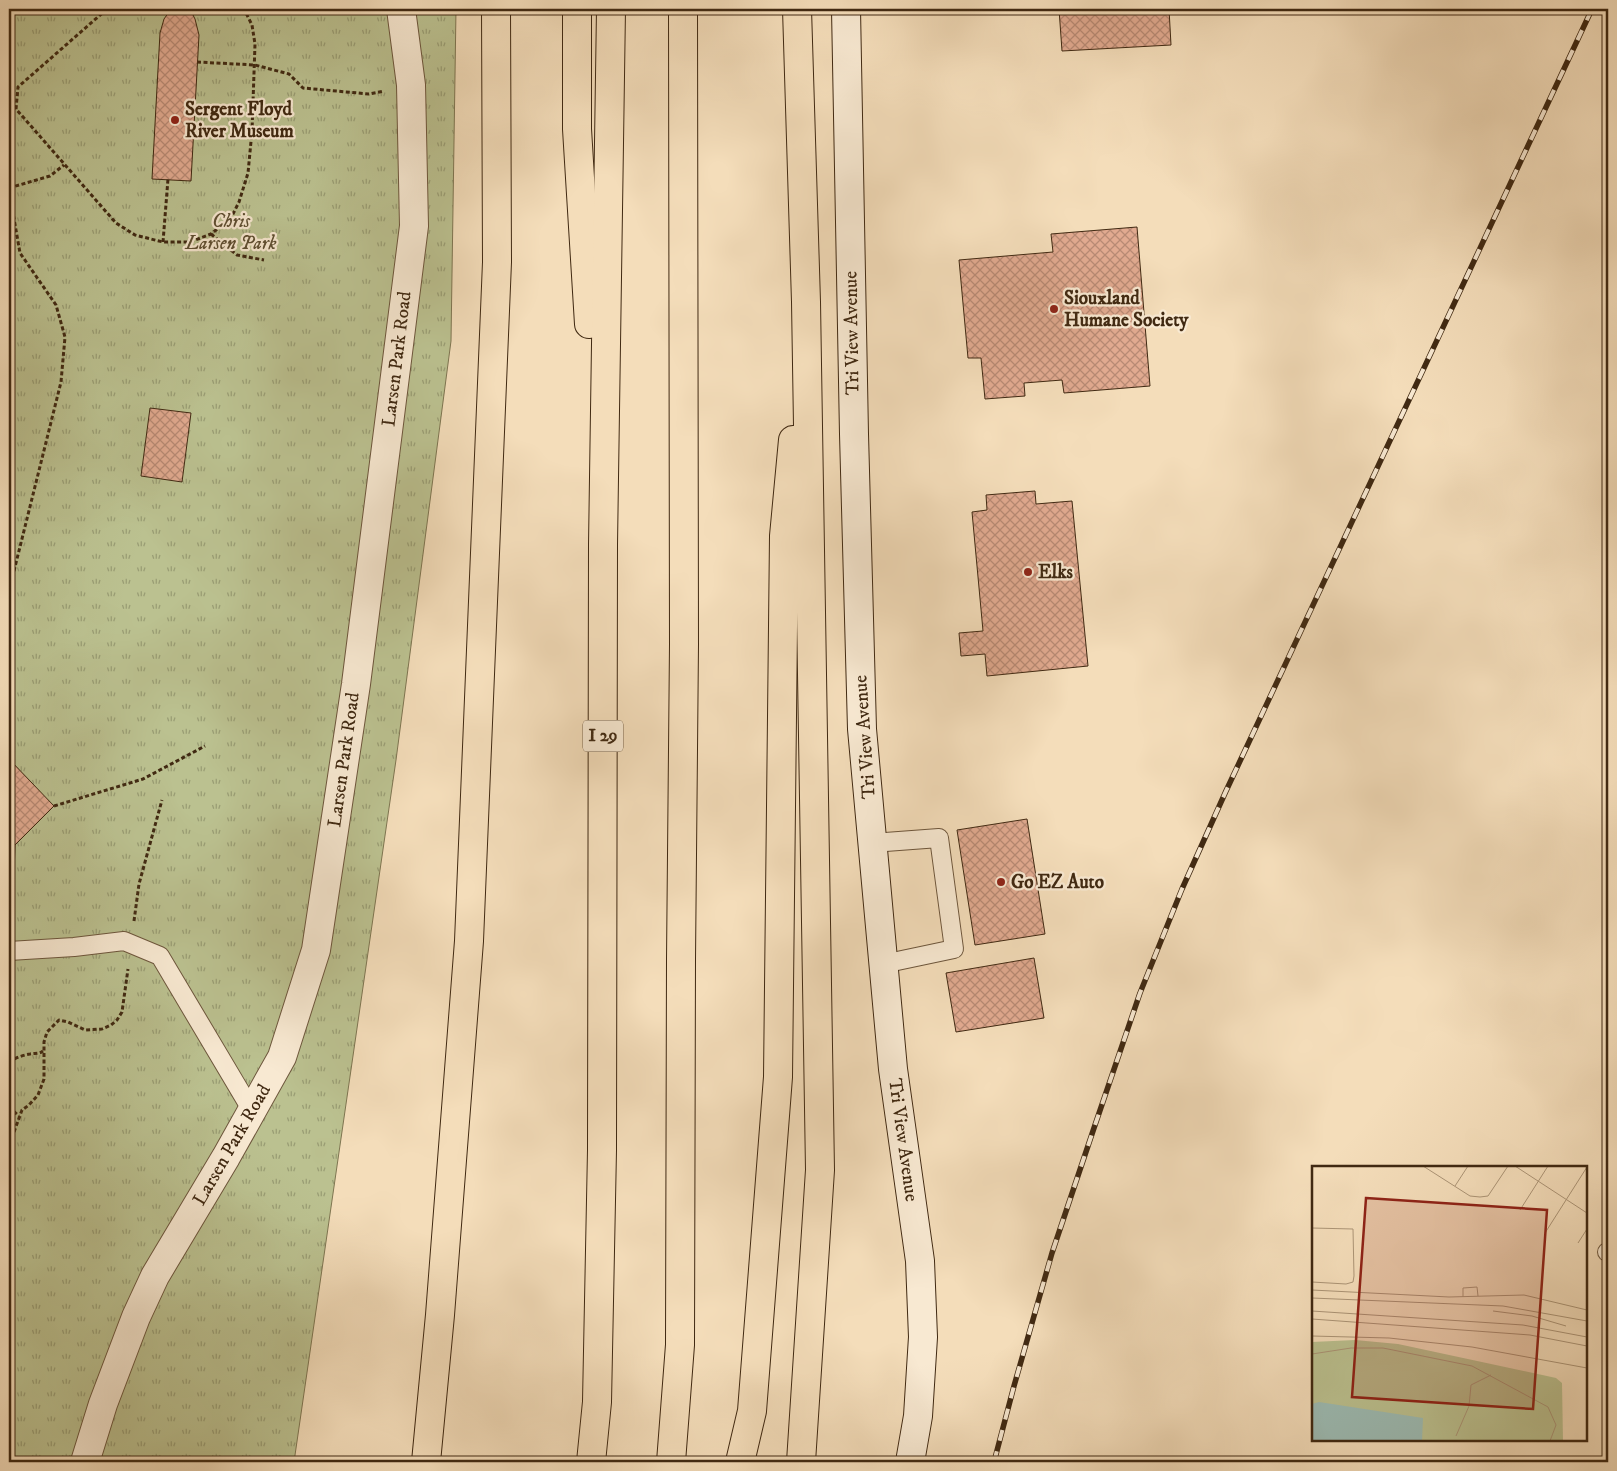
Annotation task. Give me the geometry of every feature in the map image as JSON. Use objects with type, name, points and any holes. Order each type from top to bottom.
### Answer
[{"type":"highway","points":[[426,1462],[440,1315],[469,941],[497,262],[496,9]]},
{"type":"highway","points":[[577,9],[577,130],[603,545]]},
{"type":"highway","name":"I 29","points":[[591,1462],[597,1402],[602,1150],[603,545],[611,9]]},
{"type":"highway","points":[[671,1462],[680,1335],[684,654],[683,9]]},
{"type":"highway","points":[[797,9],[806,302],[820,1170],[801,1462]]},
{"type":"highway","points":[[740,1462],[752,1411],[778,1076],[784,536],[806,302]]},
{"type":"street","name":"Larsen Park Road","points":[[85,1462],[106,1395],[136,1317],[155,1276],[282,1058],[316,950],[356,684],[414,226],[411,85],[401,9]]},
{"type":"street","name":"Tri View Avenue","points":[[846,9],[862,729],[893,1069],[920,1261],[923,1336],[918,1416],[910,1462]]},
{"type":"lane","points":[[872,843],[939,838],[954,949],[883,964]]},
{"type":"lane","points":[[9,951],[74,947],[124,941],[160,956],[252,1111]]},
{"type":"path","points":[[106,9],[18,87],[16,109],[116,223],[136,235],[163,242],[190,242],[211,234],[231,218],[239,202],[248,174],[255,64],[255,44],[252,25],[244,9]]},
{"type":"path","points":[[197,62],[255,64],[289,74],[303,88],[369,94],[411,85]]},
{"type":"path","points":[[9,591],[61,382],[65,337],[56,305],[20,253],[9,189],[50,176],[64,165]]},
{"type":"path","points":[[163,242],[168,179]]},
{"type":"path","points":[[211,234],[237,255],[264,260]]},
{"type":"path","points":[[54,806],[143,779],[206,746]]},
{"type":"path","points":[[9,1136],[14,1132],[22,1110],[38,1095],[44,1079],[44,1042],[47,1032],[59,1020],[85,1030],[102,1029],[117,1020],[122,1012],[139,884],[162,800]]},
{"type":"path","points":[[9,1062],[32,1054],[40,1054],[44,1051]]},
{"type":"path","points":[[9,1106],[19,1117]]},
{"type":"green space","name":"Chris Larsen Park","points":[[9,9],[456,9],[451,341],[396,760],[294,1462],[9,1462]]},
{"type":"building","name":"Sergent Floyd River Museum","points":[[171,9],[190,9],[199,35],[191,181],[152,179],[160,33],[164,19]]},
{"type":"building","points":[[1059,9],[1169,9],[1171,45],[1062,51]]},
{"type":"building","name":"Siouxland Humane Society","points":[[1137,227],[1150,386],[1064,393],[1062,380],[1024,383],[1025,396],[985,399],[981,358],[968,358],[959,260],[1053,252],[1051,234]]},
{"type":"building","points":[[150,408],[191,413],[182,482],[141,476]]},
{"type":"building","name":"Elks","points":[[1035,491],[1036,504],[1072,501],[1088,666],[987,676],[985,654],[961,656],[959,633],[983,631],[972,512],[987,510],[986,495]]},
{"type":"building","points":[[9,759],[54,806],[15,845],[14,874],[9,868]]},
{"type":"building","name":"Go EZ Auto","points":[[1027,819],[1045,934],[975,945],[957,830]]},
{"type":"building","points":[[1034,958],[1044,1018],[956,1032],[946,973]]},
{"type":"railway","points":[[994,1462],[1052,1253],[1140,993],[1182,889],[1226,791],[1592,9]]},
{"type":"place","name":"Sergent Floyd River Museum","points":[[175,120]]},
{"type":"place","name":"Siouxland Humane Society","points":[[1054,309]]},
{"type":"place","name":"Elks","points":[[1028,572]]},
{"type":"place","name":"Go EZ Auto","points":[[1001,882]]}]
